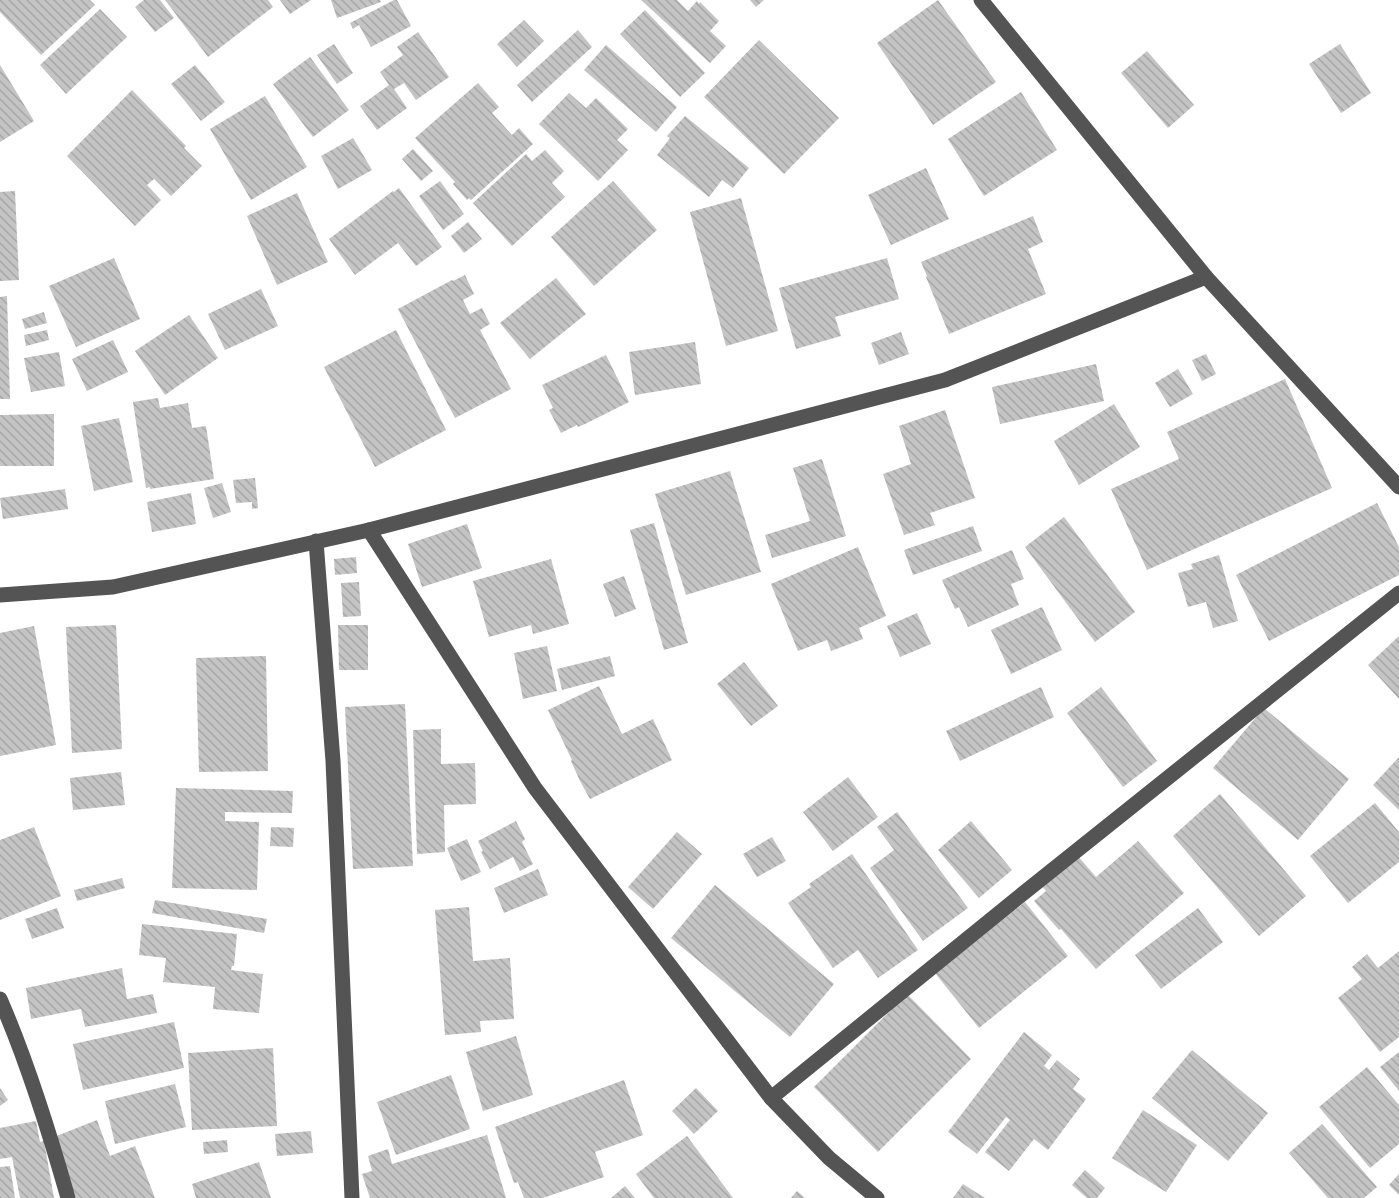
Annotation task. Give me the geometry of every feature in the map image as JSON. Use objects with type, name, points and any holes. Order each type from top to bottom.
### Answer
[{"type":"street","points":[[981,0],[1206,277],[1399,487]]},
{"type":"street","points":[[0,595],[113,586],[369,530],[945,380],[1206,277]]},
{"type":"street","points":[[369,530],[535,788],[771,1098],[829,1158],[877,1198]]},
{"type":"street","points":[[316,541],[333,761],[352,1198]]},
{"type":"street","points":[[771,1098],[1399,593]]},
{"type":"street","points":[[0,999],[16,1036],[51,1138],[68,1198]]},
{"type":"building","points":[[0,0],[90,0],[95,5],[41,55],[0,12]]},
{"type":"building","points":[[144,0],[160,0],[174,18],[155,32],[135,7]]},
{"type":"building","points":[[165,0],[268,0],[273,7],[208,57]]},
{"type":"building","points":[[280,0],[311,0],[290,14]]},
{"type":"building","points":[[331,0],[380,0],[381,2],[337,18]]},
{"type":"building","points":[[397,0],[411,26],[371,47],[359,25],[353,29],[350,23]]},
{"type":"building","points":[[641,0],[677,0],[688,11],[697,1],[699,4],[700,2],[719,21],[710,31],[726,46],[710,63]]},
{"type":"building","points":[[750,0],[764,0],[756,7]]},
{"type":"building","points":[[938,0],[996,82],[933,125],[877,43]]},
{"type":"building","points":[[100,9],[127,37],[66,94],[40,65]]},
{"type":"building","points":[[645,10],[705,73],[680,97],[620,34]]},
{"type":"building","points":[[524,20],[544,41],[517,67],[497,44]]},
{"type":"building","points":[[578,30],[592,47],[532,102],[517,85]]},
{"type":"building","points":[[418,32],[449,77],[416,100],[404,83],[394,89],[407,108],[377,130],[360,106],[389,85],[380,72],[403,55],[397,47]]},
{"type":"building","points":[[759,40],[839,118],[784,174],[704,97]]},
{"type":"building","points":[[334,44],[353,73],[337,84],[317,55]]},
{"type":"building","points":[[1340,44],[1371,93],[1341,113],[1309,64]]},
{"type":"building","points":[[606,45],[677,107],[656,132],[584,70]]},
{"type":"building","points":[[1147,51],[1194,105],[1168,128],[1121,73]]},
{"type":"building","points":[[310,57],[349,110],[313,137],[273,84]]},
{"type":"building","points":[[0,65],[34,121],[0,142]]},
{"type":"building","points":[[195,65],[225,102],[201,121],[171,84]]},
{"type":"building","points":[[478,83],[499,107],[492,113],[512,135],[519,128],[533,144],[471,200],[469,198],[467,200],[453,184],[455,182],[415,138]]},
{"type":"building","points":[[132,90],[202,166],[171,196],[154,179],[147,185],[161,200],[135,226],[67,156]]},
{"type":"building","points":[[1021,92],[1057,150],[984,196],[948,139]]},
{"type":"building","points":[[569,93],[586,108],[596,98],[628,129],[617,140],[628,150],[598,181],[539,124]]},
{"type":"building","points":[[265,96],[307,167],[251,200],[210,129]]},
{"type":"building","points":[[685,116],[749,168],[733,188],[722,180],[709,197],[657,155],[670,138],[667,136]]},
{"type":"building","points":[[353,138],[372,170],[338,189],[321,156]]},
{"type":"building","points":[[413,149],[433,171],[421,181],[402,159]]},
{"type":"building","points":[[545,150],[564,171],[552,183],[565,197],[512,246],[473,203],[526,154],[532,161]]},
{"type":"building","points":[[926,168],[949,219],[891,245],[868,195]]},
{"type":"building","points":[[440,181],[464,214],[443,230],[419,196]]},
{"type":"building","points":[[613,181],[657,230],[594,286],[551,237]]},
{"type":"building","points":[[399,188],[442,247],[416,266],[398,243],[355,275],[329,239]]},
{"type":"building","points":[[15,191],[19,280],[0,281],[0,192]]},
{"type":"building","points":[[297,193],[328,262],[277,285],[247,216]]},
{"type":"building","points":[[741,198],[778,331],[726,346],[690,212]]},
{"type":"building","points":[[1033,216],[1043,242],[1028,249],[1046,294],[949,334],[921,262]]},
{"type":"building","points":[[468,222],[482,239],[464,253],[451,236]]},
{"type":"building","points":[[114,258],[140,319],[76,347],[49,286]]},
{"type":"building","points":[[887,258],[899,299],[835,317],[841,336],[796,349],[779,288]]},
{"type":"building","points":[[465,275],[474,294],[463,300],[470,314],[482,308],[490,324],[480,330],[511,389],[455,418],[398,309]]},
{"type":"building","points":[[556,278],[586,314],[530,359],[500,323]]},
{"type":"building","points":[[261,289],[278,326],[225,350],[208,314]]},
{"type":"building","points":[[7,296],[10,399],[0,399],[0,297]]},
{"type":"building","points":[[44,312],[47,323],[25,329],[22,319]]},
{"type":"building","points":[[189,315],[218,358],[165,395],[135,351]]},
{"type":"building","points":[[47,330],[49,340],[26,346],[24,335]]},
{"type":"building","points":[[396,330],[446,430],[375,467],[324,367]]},
{"type":"building","points":[[901,332],[909,354],[879,365],[871,343]]},
{"type":"building","points":[[113,340],[128,372],[87,391],[72,359]]},
{"type":"building","points":[[695,342],[701,384],[635,395],[629,352]]},
{"type":"building","points":[[59,352],[65,386],[31,392],[24,358]]},
{"type":"building","points":[[1206,354],[1216,374],[1202,381],[1192,360]]},
{"type":"building","points":[[606,355],[629,402],[561,433],[549,410],[553,408],[542,385]]},
{"type":"building","points":[[1096,364],[1104,401],[1000,424],[992,387]]},
{"type":"building","points":[[1178,369],[1193,394],[1170,407],[1155,383]]},
{"type":"building","points":[[1285,379],[1332,488],[1147,570],[1111,489],[1179,459],[1167,432]]},
{"type":"building","points":[[158,398],[160,408],[188,403],[192,428],[206,426],[214,479],[146,488],[133,402]]},
{"type":"building","points":[[1114,404],[1140,447],[1079,485],[1054,441]]},
{"type":"building","points":[[945,410],[975,498],[930,513],[935,525],[904,535],[883,474],[911,464],[899,426]]},
{"type":"building","points":[[54,414],[54,466],[0,466],[0,415]]},
{"type":"building","points":[[119,418],[133,482],[94,491],[81,426]]},
{"type":"building","points":[[822,459],[846,536],[772,558],[765,535],[810,521],[793,468]]},
{"type":"building","points":[[730,471],[761,572],[686,595],[655,494]]},
{"type":"building","points":[[255,478],[258,508],[252,509],[252,502],[236,503],[233,480]]},
{"type":"building","points":[[222,483],[231,512],[213,518],[204,488]]},
{"type":"building","points":[[65,489],[68,509],[3,519],[0,498]]},
{"type":"building","points":[[191,493],[196,524],[152,532],[147,502]]},
{"type":"building","points":[[1377,503],[1399,547],[1399,575],[1269,641],[1236,575]]},
{"type":"building","points":[[1064,517],[1135,612],[1095,642],[1025,547]]},
{"type":"building","points":[[654,523],[688,643],[664,650],[630,530]]},
{"type":"building","points":[[467,524],[482,568],[422,587],[408,544]]},
{"type":"building","points":[[973,526],[982,551],[913,575],[904,550]]},
{"type":"building","points":[[858,547],[886,616],[859,628],[863,639],[831,651],[827,640],[798,651],[771,584]]},
{"type":"building","points":[[1012,550],[1024,579],[1011,584],[1019,605],[968,627],[959,607],[955,609],[942,580]]},
{"type":"building","points":[[1219,555],[1238,621],[1213,628],[1206,602],[1188,607],[1178,573],[1193,569],[1191,564]]},
{"type":"building","points":[[356,557],[357,573],[335,575],[334,559]]},
{"type":"building","points":[[551,559],[569,624],[533,634],[531,625],[489,637],[473,581]]},
{"type":"building","points":[[624,576],[636,609],[615,617],[603,584]]},
{"type":"building","points":[[359,582],[361,616],[343,617],[341,583]]},
{"type":"building","points":[[1042,607],[1062,650],[1011,674],[991,630]]},
{"type":"building","points":[[917,613],[931,644],[900,657],[887,626]]},
{"type":"building","points":[[116,625],[122,749],[72,753],[66,627]]},
{"type":"building","points":[[338,625],[368,625],[368,670],[339,670]]},
{"type":"building","points":[[34,626],[56,745],[0,756],[0,633]]},
{"type":"building","points":[[1399,636],[1399,699],[1368,665]]},
{"type":"building","points":[[547,646],[557,691],[523,699],[514,653]]},
{"type":"building","points":[[266,656],[268,771],[199,772],[196,658]]},
{"type":"building","points":[[610,656],[615,676],[562,690],[557,669]]},
{"type":"building","points":[[744,662],[778,706],[751,726],[717,684]]},
{"type":"building","points":[[599,686],[622,734],[653,719],[672,760],[590,799],[548,710]]},
{"type":"building","points":[[1041,687],[1054,717],[960,761],[946,731]]},
{"type":"building","points":[[1101,687],[1157,761],[1123,787],[1067,713]]},
{"type":"building","points":[[405,704],[413,866],[353,869],[345,707]]},
{"type":"building","points":[[1264,708],[1349,779],[1298,840],[1213,768]]},
{"type":"building","points":[[441,729],[441,764],[475,763],[476,804],[444,805],[445,852],[417,854],[413,730]]},
{"type":"building","points":[[1399,757],[1399,810],[1373,785]]},
{"type":"building","points":[[121,772],[125,805],[73,810],[70,778]]},
{"type":"building","points":[[848,777],[878,817],[833,851],[803,812]]},
{"type":"building","points":[[176,788],[293,791],[292,813],[225,812],[225,821],[259,822],[257,890],[172,888]]},
{"type":"building","points":[[1220,794],[1306,896],[1259,936],[1173,836]]},
{"type":"building","points":[[1375,803],[1399,832],[1399,862],[1348,903],[1310,856]]},
{"type":"building","points":[[897,812],[968,908],[923,941],[870,868],[894,850],[877,827]]},
{"type":"building","points":[[516,821],[525,839],[522,842],[533,864],[520,871],[513,857],[490,869],[478,841]]},
{"type":"building","points":[[971,821],[1012,870],[979,898],[938,850]]},
{"type":"building","points":[[34,827],[61,896],[0,920],[0,840]]},
{"type":"building","points":[[271,827],[294,828],[293,847],[270,846]]},
{"type":"building","points":[[677,832],[702,854],[653,909],[628,887]]},
{"type":"building","points":[[772,837],[786,861],[757,877],[743,854]]},
{"type":"building","points":[[467,839],[481,872],[461,881],[447,848]]},
{"type":"building","points":[[1138,841],[1184,893],[1096,969],[1034,901],[1046,891],[1041,885],[1077,855],[1096,877]]},
{"type":"building","points":[[852,854],[918,950],[878,978],[858,950],[833,968],[788,903],[811,887],[809,884]]},
{"type":"building","points":[[538,869],[548,895],[504,913],[494,888]]},
{"type":"building","points":[[122,878],[125,888],[77,901],[74,890]]},
{"type":"building","points":[[715,885],[834,984],[790,1037],[671,938]]},
{"type":"building","points":[[155,900],[267,919],[264,933],[152,913]]},
{"type":"building","points":[[1025,902],[1068,956],[979,1028],[935,973]]},
{"type":"building","points":[[469,907],[473,961],[510,958],[514,1019],[480,1021],[481,1032],[445,1035],[435,910]]},
{"type":"building","points":[[57,908],[64,928],[32,939],[25,919]]},
{"type":"building","points":[[1198,908],[1223,942],[1161,989],[1135,955]]},
{"type":"building","points":[[142,924],[237,934],[234,966],[231,970],[263,974],[259,1013],[213,1009],[215,987],[163,982],[166,958],[139,955]]},
{"type":"building","points":[[1399,951],[1399,1037],[1380,1052],[1338,998],[1362,979],[1352,967],[1367,954],[1378,968]]},
{"type":"building","points":[[122,968],[127,999],[153,994],[157,1013],[85,1027],[81,1009],[31,1019],[26,988]]},
{"type":"building","points":[[907,994],[971,1059],[878,1152],[814,1087]]},
{"type":"building","points":[[174,1022],[184,1068],[83,1090],[73,1044]]},
{"type":"building","points":[[1024,1032],[1052,1055],[1044,1066],[1049,1070],[1057,1060],[1080,1079],[1073,1089],[1086,1099],[1048,1150],[1034,1139],[1009,1171],[985,1152],[1010,1120],[1006,1117],[977,1154],[948,1132]]},
{"type":"building","points":[[516,1036],[533,1095],[483,1111],[466,1052]]},
{"type":"building","points":[[273,1048],[277,1126],[192,1130],[188,1053]]},
{"type":"building","points":[[1192,1050],[1268,1113],[1228,1161],[1152,1098]]},
{"type":"building","points":[[1399,1052],[1399,1091],[1380,1067]]},
{"type":"building","points":[[1367,1067],[1399,1105],[1399,1144],[1370,1168],[1319,1107]]},
{"type":"building","points":[[451,1075],[470,1129],[396,1155],[377,1102]]},
{"type":"building","points":[[624,1080],[643,1135],[595,1152],[604,1177],[543,1198],[524,1198],[518,1182],[514,1183],[495,1127]]},
{"type":"building","points":[[175,1084],[186,1127],[115,1144],[105,1101]]},
{"type":"building","points":[[0,1088],[8,1100],[0,1106]]},
{"type":"building","points":[[696,1088],[718,1111],[694,1134],[672,1111]]},
{"type":"building","points":[[1143,1110],[1197,1145],[1166,1192],[1112,1158]]},
{"type":"building","points":[[97,1120],[110,1156],[135,1146],[155,1198],[76,1198],[54,1137]]},
{"type":"building","points":[[36,1121],[40,1142],[44,1141],[54,1198],[20,1198],[12,1157],[0,1159],[0,1128]]},
{"type":"building","points":[[1322,1124],[1377,1187],[1364,1198],[1328,1198],[1289,1153]]},
{"type":"building","points":[[311,1131],[313,1153],[277,1156],[275,1134]]},
{"type":"building","points":[[487,1135],[506,1198],[370,1198],[362,1174],[372,1171],[368,1156],[388,1149],[392,1164]]},
{"type":"building","points":[[687,1136],[733,1198],[654,1198],[636,1174]]},
{"type":"building","points":[[227,1140],[228,1152],[204,1154],[203,1142]]},
{"type":"building","points":[[259,1162],[271,1198],[196,1198],[192,1184]]},
{"type":"building","points":[[10,1166],[15,1198],[0,1198],[0,1167]]},
{"type":"building","points":[[1085,1170],[1105,1188],[1097,1198],[1087,1198],[1072,1185]]},
{"type":"building","points":[[1399,1174],[1399,1195],[1389,1185]]},
{"type":"building","points":[[963,1184],[985,1198],[953,1198]]},
{"type":"building","points":[[625,1186],[635,1198],[611,1198]]},
{"type":"building","points":[[797,1191],[805,1198],[791,1198]]}]
